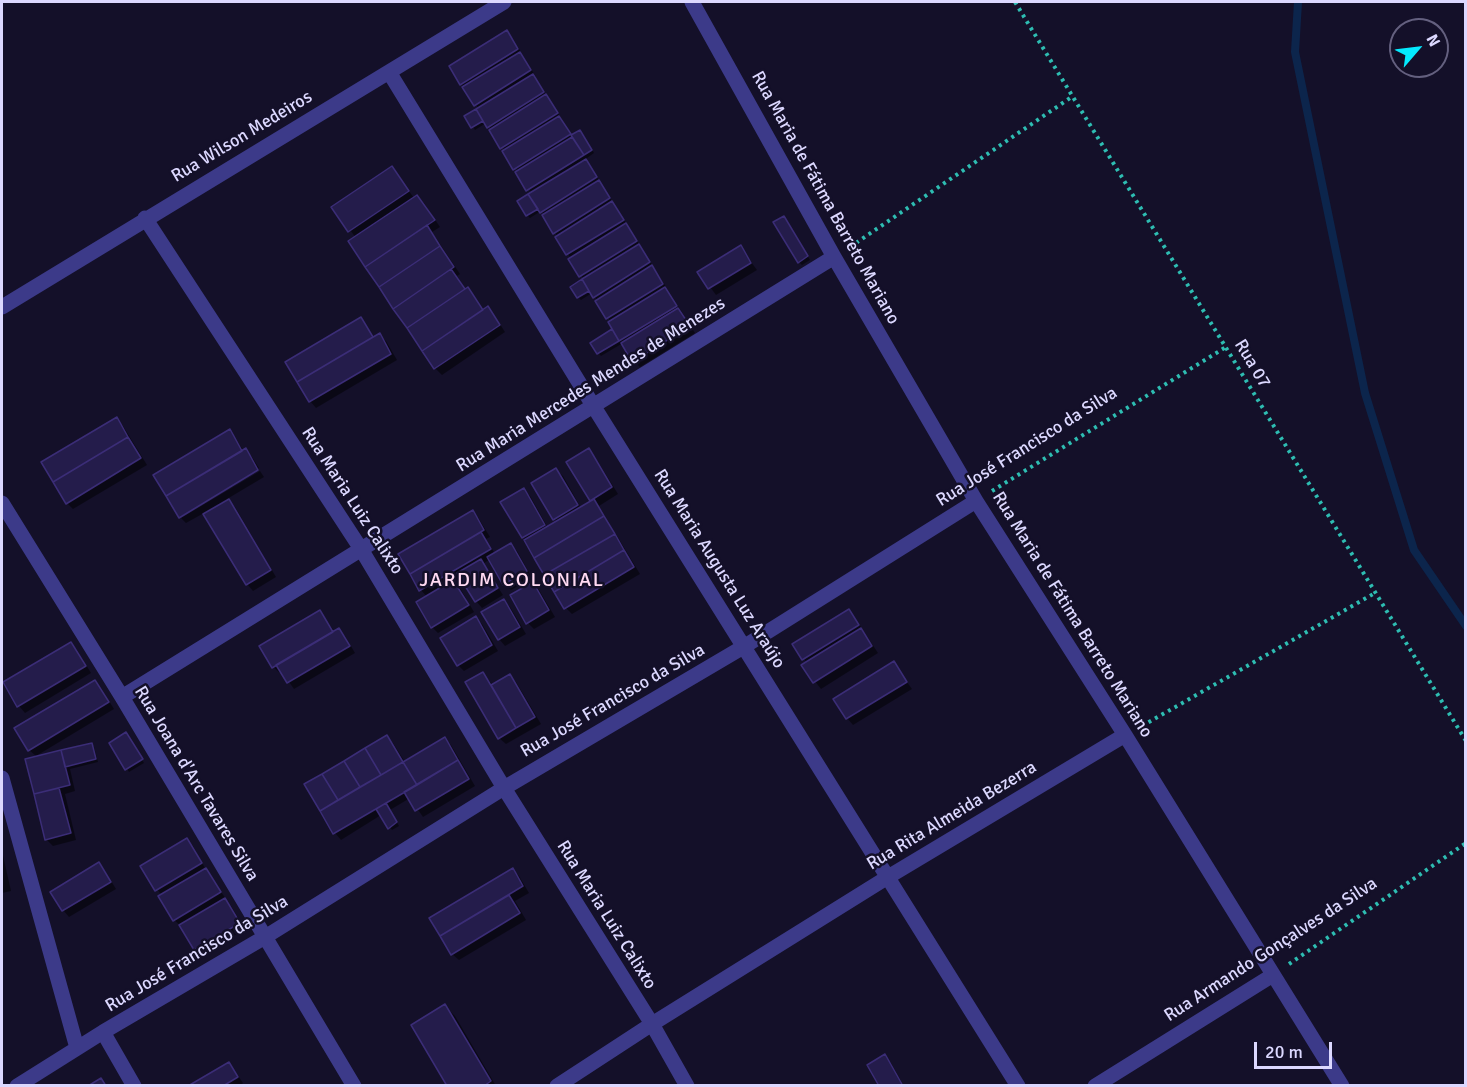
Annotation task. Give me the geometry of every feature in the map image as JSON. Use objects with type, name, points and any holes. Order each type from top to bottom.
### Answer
[{"type":"street","name":"Rua Wilson Medeiros","points":[[2,307],[504,2]]},
{"type":"street","name":"Rua Maria de Fátima Barreto Mariano","points":[[692,2],[834,257],[976,501],[1125,735],[1342,1086]]},
{"type":"street","name":"Rua Maria Augusta Luz Araújo","points":[[389,72],[594,407],[1018,1086]]},
{"type":"street","name":"Rua Maria Luiz Calixto","points":[[145,219],[361,549],[504,788],[652,1024],[687,1086]]},
{"type":"street","name":"Rua Maria Mercedes Mendes de Menezes","points":[[122,697],[834,257]]},
{"type":"street","name":"Rua José Francisco da Silva","points":[[17,1086],[103,1032],[265,938],[504,788],[745,646],[976,501]]},
{"type":"street","name":"Rua Joana d'Arc Tavares Silva","points":[[2,503],[122,697],[354,1086]]},
{"type":"street","name":"Rua Rita Almeida Bezerra","points":[[557,1086],[652,1024],[888,878],[1125,735]]},
{"type":"street","points":[[2,778],[77,1048]]},
{"type":"street","name":"Rua Armando Gonçalves da Silva","points":[[1095,1086],[1273,975]]},
{"type":"street","points":[[103,1032],[134,1086]]},
{"type":"path","name":"Rua 07","points":[[1015,2],[1466,741]]},
{"type":"path","points":[[834,257],[1073,96]]},
{"type":"path","name":"Rua José Francisco da Silva","points":[[976,501],[1226,347]]},
{"type":"path","points":[[1125,735],[1375,592]]},
{"type":"path","name":"Rua Armando Gonçalves da Silva","points":[[1273,975],[1466,843]]},
{"type":"building","points":[[507,30],[518,49],[460,85],[449,66]]},
{"type":"building","points":[[520,52],[531,70],[474,106],[462,87]]},
{"type":"building","points":[[533,74],[544,92],[487,128],[476,109]]},
{"type":"building","points":[[546,94],[558,113],[500,149],[489,130]]},
{"type":"building","points":[[476,109],[483,121],[471,128],[464,116]]},
{"type":"building","points":[[559,116],[571,134],[513,170],[502,151]]},
{"type":"building","points":[[580,130],[592,150],[584,155],[571,135]]},
{"type":"building","points":[[572,137],[584,155],[526,191],[515,172]]},
{"type":"building","points":[[586,159],[597,177],[540,213],[528,194]]},
{"type":"building","points":[[392,166],[409,191],[348,232],[331,207]]},
{"type":"building","points":[[599,180],[610,198],[553,234],[542,215]]},
{"type":"building","points":[[528,194],[538,209],[526,216],[517,201]]},
{"type":"building","points":[[417,195],[435,220],[365,267],[348,241]]},
{"type":"building","points":[[612,201],[624,220],[566,255],[555,237]]},
{"type":"building","points":[[784,216],[808,256],[798,263],[773,222]]},
{"type":"building","points":[[626,223],[637,241],[579,277],[568,259]]},
{"type":"building","points":[[427,225],[440,246],[379,287],[365,267]]},
{"type":"building","points":[[639,244],[650,262],[593,298],[582,279]]},
{"type":"building","points":[[741,245],[751,263],[708,289],[697,272]]},
{"type":"building","points":[[440,246],[454,267],[393,309],[379,287]]},
{"type":"building","points":[[652,265],[663,284],[606,319],[595,301]]},
{"type":"building","points":[[451,269],[465,289],[407,328],[393,309]]},
{"type":"building","points":[[582,279],[589,291],[577,298],[570,287]]},
{"type":"building","points":[[468,287],[483,310],[422,351],[407,328]]},
{"type":"building","points":[[665,287],[677,306],[619,341],[608,322]]},
{"type":"building","points":[[488,306],[500,325],[434,369],[422,351]]},
{"type":"building","points":[[678,308],[690,326],[632,362],[621,343]]},
{"type":"building","points":[[361,317],[373,337],[297,382],[285,362]]},
{"type":"building","points":[[612,329],[619,341],[597,354],[590,343]]},
{"type":"building","points":[[380,333],[391,354],[309,402],[297,382]]},
{"type":"building","points":[[117,417],[128,437],[53,482],[41,462]]},
{"type":"building","points":[[230,429],[242,451],[166,496],[153,475]]},
{"type":"building","points":[[128,437],[141,458],[66,504],[53,482]]},
{"type":"building","points":[[246,448],[258,470],[179,518],[166,496]]},
{"type":"building","points":[[589,448],[612,487],[590,501],[566,462]]},
{"type":"building","points":[[556,468],[578,505],[553,520],[531,483]]},
{"type":"building","points":[[524,488],[545,525],[522,538],[500,502]]},
{"type":"building","points":[[229,499],[271,570],[246,585],[203,514]]},
{"type":"building","points":[[594,499],[604,516],[534,558],[524,540]]},
{"type":"building","points":[[473,510],[484,530],[410,574],[398,554]]},
{"type":"building","points":[[604,516],[615,534],[544,575],[534,558]]},
{"type":"building","points":[[481,532],[491,549],[419,591],[410,574]]},
{"type":"building","points":[[615,534],[624,550],[554,592],[544,575]]},
{"type":"building","points":[[511,543],[527,571],[503,585],[487,557]]},
{"type":"building","points":[[624,550],[634,567],[564,609],[554,592]]},
{"type":"building","points":[[481,559],[498,588],[475,602],[457,573]]},
{"type":"building","points":[[453,580],[469,605],[431,628],[416,602]]},
{"type":"building","points":[[533,582],[549,610],[526,624],[510,595]]},
{"type":"building","points":[[504,599],[520,627],[498,640],[481,612]]},
{"type":"building","points":[[849,609],[859,625],[802,660],[792,644]]},
{"type":"building","points":[[320,610],[333,632],[272,668],[259,646]]},
{"type":"building","points":[[476,616],[492,645],[457,666],[440,638]]},
{"type":"building","points":[[339,628],[350,646],[287,683],[276,665]]},
{"type":"building","points":[[861,628],[872,646],[813,683],[801,665]]},
{"type":"building","points":[[71,642],[86,666],[17,707],[3,682]]},
{"type":"building","points":[[894,661],[907,682],[846,719],[833,699]]},
{"type":"building","points":[[483,672],[516,728],[498,739],[465,682]]},
{"type":"building","points":[[510,674],[535,717],[516,728],[491,685]]},
{"type":"building","points":[[95,680],[109,702],[28,751],[14,728]]},
{"type":"building","points":[[126,732],[143,759],[125,770],[109,743]]},
{"type":"building","points":[[387,735],[403,762],[381,775],[365,748]]},
{"type":"building","points":[[445,737],[458,760],[417,785],[403,762]]},
{"type":"building","points":[[92,743],[96,759],[65,767],[61,750]]},
{"type":"building","points":[[365,748],[381,775],[360,787],[344,761]]},
{"type":"building","points":[[61,750],[70,785],[34,794],[25,759]]},
{"type":"building","points":[[458,760],[469,779],[415,811],[404,792]]},
{"type":"building","points":[[344,761],[360,787],[338,800],[322,774]]},
{"type":"building","points":[[403,762],[417,785],[333,834],[320,811]]},
{"type":"building","points":[[322,774],[338,800],[320,811],[304,784]]},
{"type":"building","points":[[59,788],[71,833],[45,840],[34,794]]},
{"type":"building","points":[[386,803],[397,822],[388,829],[376,809]]},
{"type":"building","points":[[187,838],[202,863],[155,891],[140,866]]},
{"type":"building","points":[[99,862],[111,882],[62,911],[50,892]]},
{"type":"building","points":[[206,868],[221,892],[173,921],[158,896]]},
{"type":"building","points":[[513,868],[523,886],[440,936],[429,918]]},
{"type":"building","points":[[509,895],[520,913],[451,955],[440,936]]},
{"type":"building","points":[[225,898],[240,923],[194,950],[179,925]]},
{"type":"building","points":[[445,1004],[491,1081],[484,1086],[447,1086],[411,1025]]},
{"type":"building","points":[[885,1054],[903,1086],[879,1086],[867,1065]]},
{"type":"building","points":[[229,1062],[238,1077],[223,1086],[188,1086]]},
{"type":"building","points":[[101,1078],[106,1086],[88,1086]]},
{"type":"waterway","points":[[1298,2],[1295,52],[1365,393],[1414,550],[1466,626]]},
{"type":"district","name":"JARDIM COLONIAL","points":[[512,581]]}]
